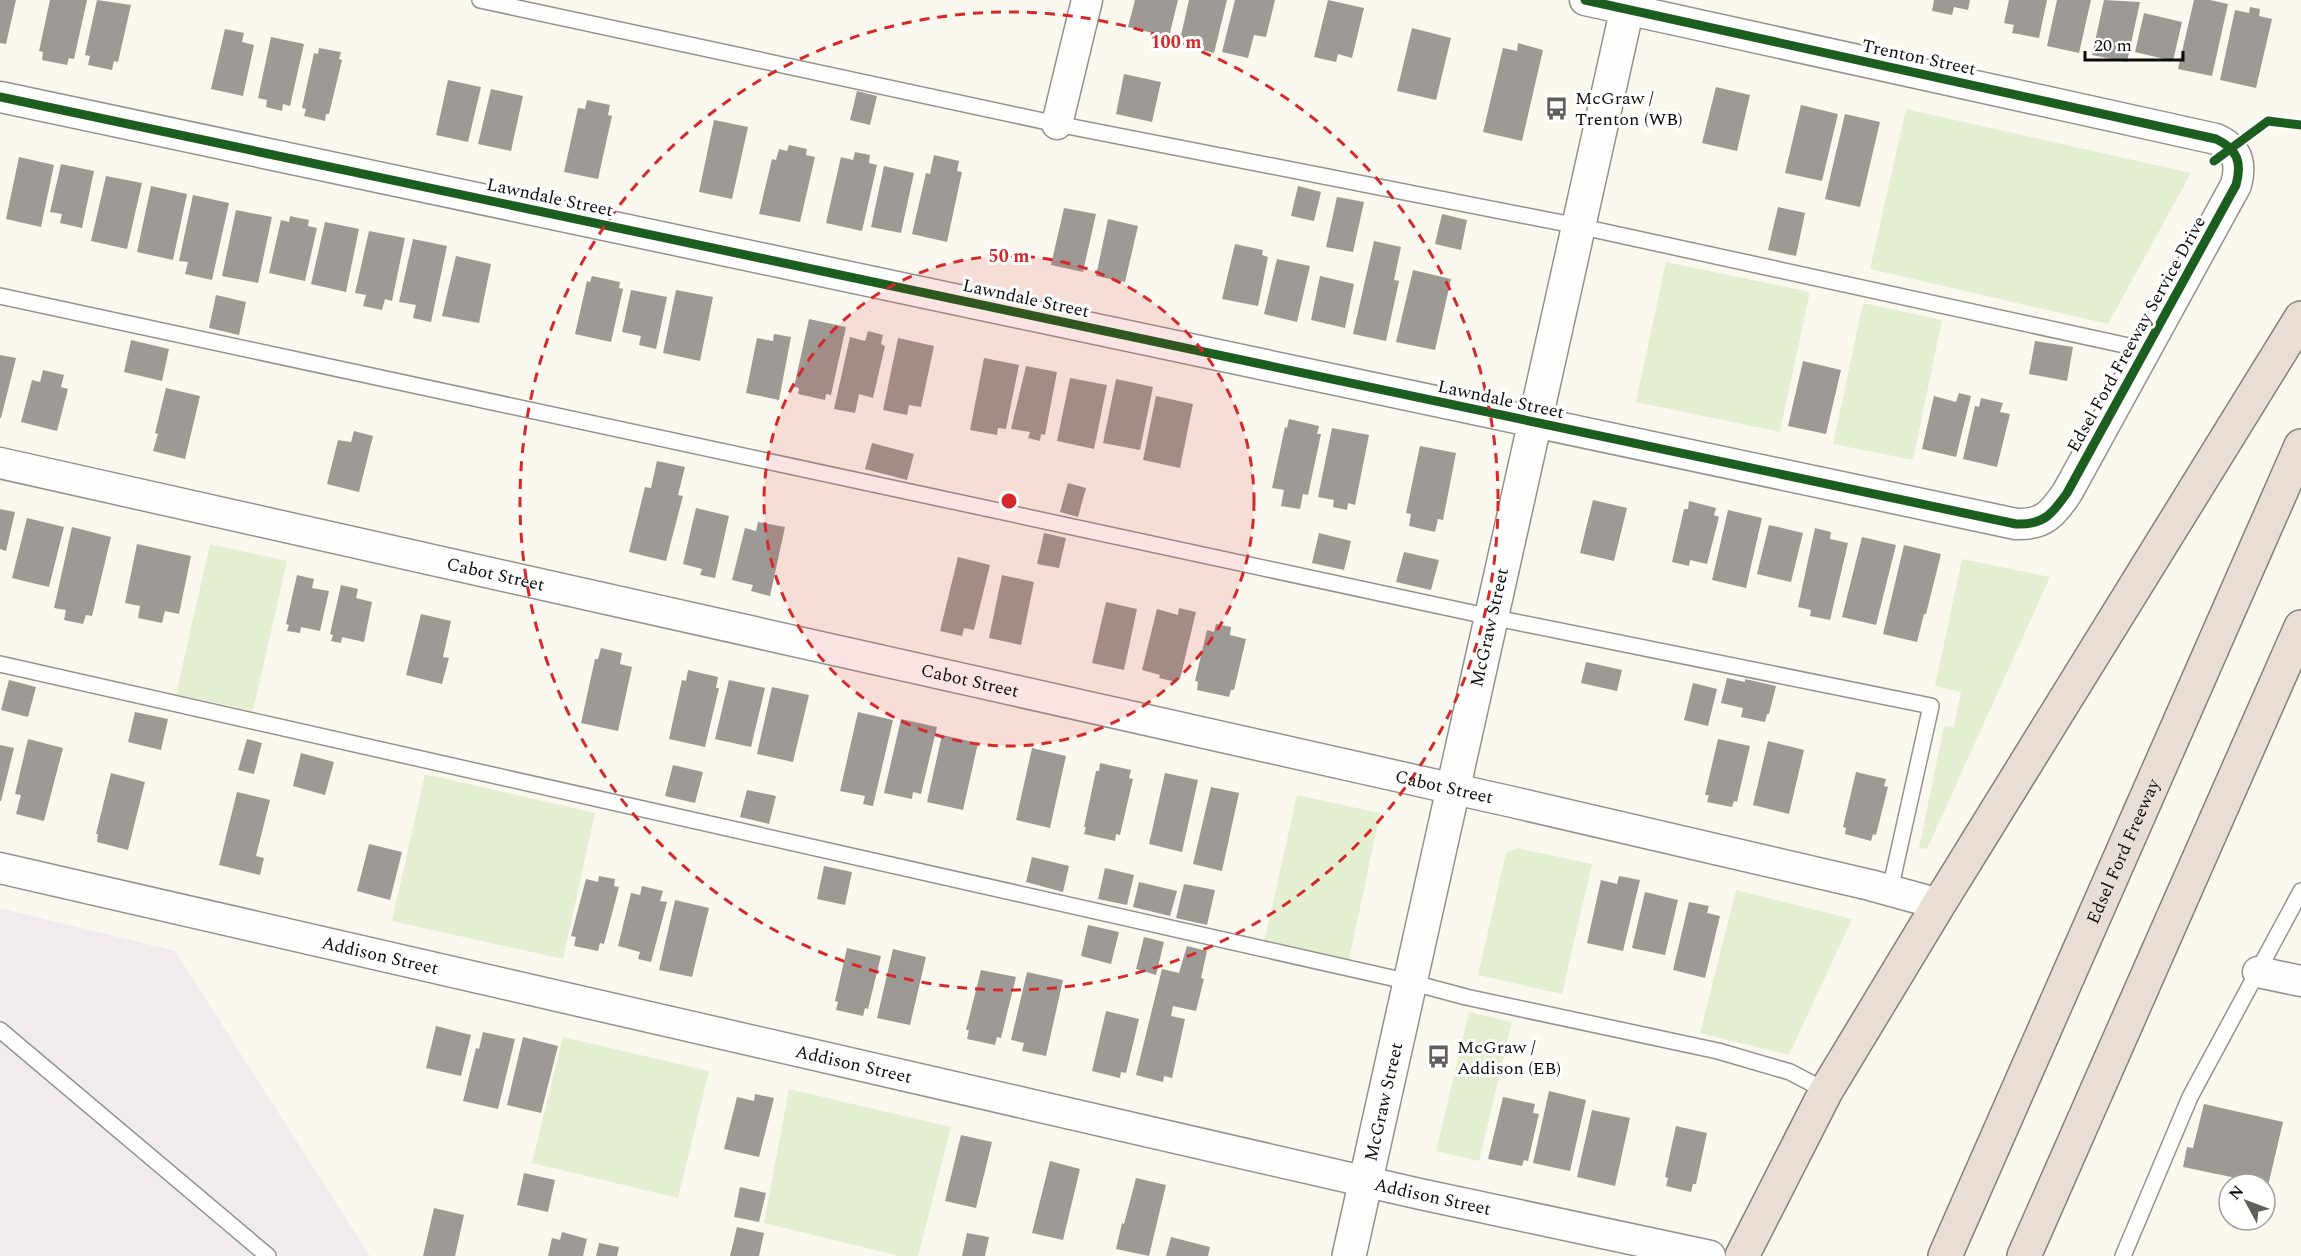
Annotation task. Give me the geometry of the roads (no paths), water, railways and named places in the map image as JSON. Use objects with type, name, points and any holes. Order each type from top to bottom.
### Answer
[{"type":"highway","points":[[1742,1256],[1826,1091],[2301,318]]},
{"type":"highway","name":"Edsel Ford Freeway","points":[[1945,1256],[2301,446]]},
{"type":"highway","points":[[2024,1256],[2301,627]]},
{"type":"street","points":[[1057,124],[1087,0]]},
{"type":"street","name":"Trenton Street","points":[[1585,0],[1628,5],[2216,139],[2232,148],[2238,158]]},
{"type":"street","name":"McGraw Street","points":[[1349,1256],[1628,5]]},
{"type":"street","name":"Lawndale Street","points":[[0,97],[2016,524],[2031,525],[2044,519]]},
{"type":"street","name":"Edsel Ford Freeway Service Drive","points":[[2044,519],[2067,493],[2236,185],[2240,171],[2238,158]]},
{"type":"street","name":"Cabot Street","points":[[0,463],[1453,789],[1890,890],[1939,904]]},
{"type":"street","name":"Addison Street","points":[[0,868],[1366,1182],[1710,1256]]},
{"type":"street","points":[[2258,972],[2301,981]]},
{"type":"lane","points":[[480,0],[1057,124],[1578,226],[2147,350]]},
{"type":"lane","points":[[0,296],[1491,617],[1931,706],[1890,890]]},
{"type":"lane","points":[[0,664],[1477,999],[1718,1051],[1790,1072],[1826,1091]]},
{"type":"lane","points":[[2123,1256],[2190,1097],[2301,891]]},
{"type":"lane","points":[[0,1030],[268,1256]]},
{"type":"place","name":"McGraw / Trenton (WB)","points":[[1557,108]]},
{"type":"place","name":"McGraw / Addison (EB)","points":[[1439,1057]]}]
